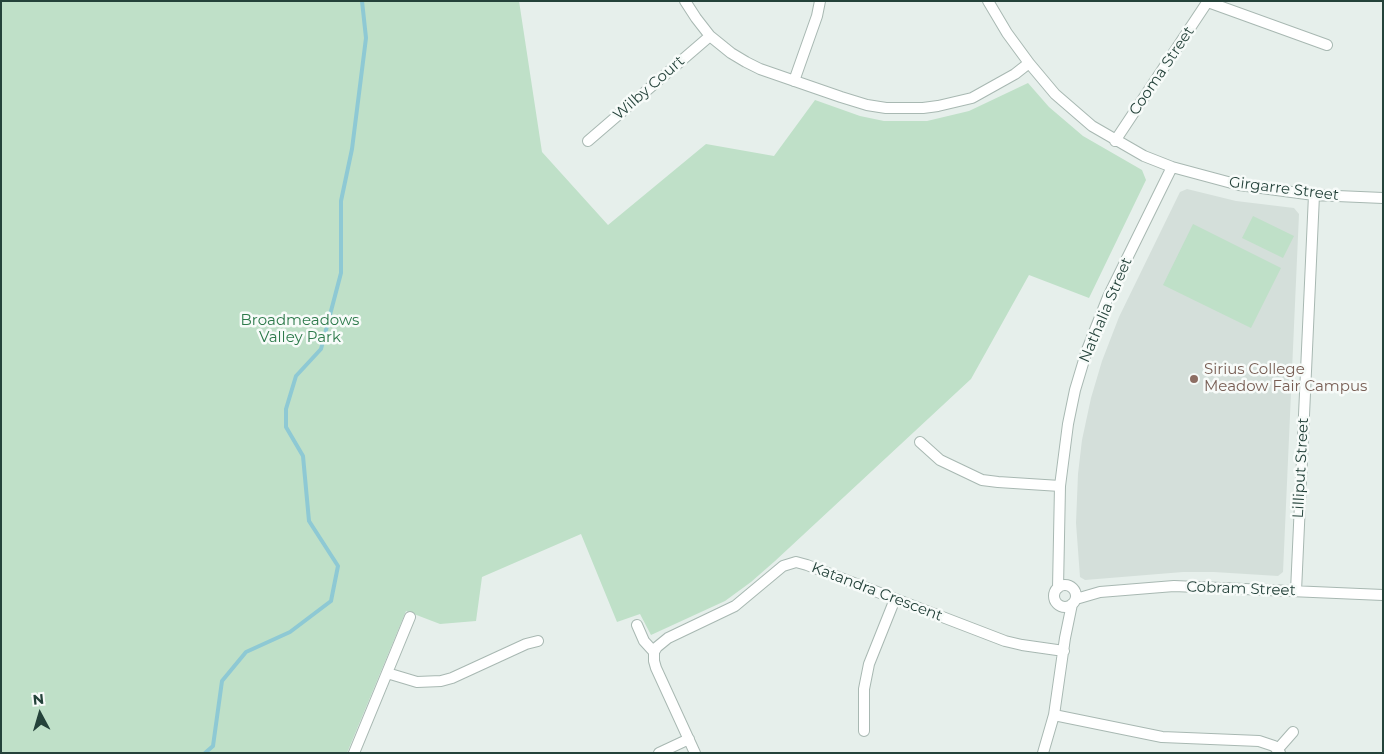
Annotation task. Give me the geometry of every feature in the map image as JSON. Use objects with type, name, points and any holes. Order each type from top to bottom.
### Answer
[{"type":"street","points":[[685,1],[710,36],[746,62],[794,81],[867,105],[892,109],[923,108],[972,98],[1015,74],[1029,63]]},
{"type":"street","points":[[794,81],[817,16],[820,1]]},
{"type":"street","name":"Girgarre Street","points":[[988,1],[1007,33],[1055,94],[1092,126],[1144,156],[1172,167],[1239,186],[1314,195],[1383,198]]},
{"type":"street","points":[[1208,1],[1327,45]]},
{"type":"street","name":"Cooma Street","points":[[1115,141],[1208,1]]},
{"type":"street","name":"Wilby Court","points":[[588,141],[710,36]]},
{"type":"street","name":"Nathalia Street","points":[[1058,588],[1060,486],[1068,424],[1084,356],[1108,297],[1172,167]]},
{"type":"street","name":"Lilliput Street","points":[[1296,591],[1314,195]]},
{"type":"street","points":[[920,442],[940,460],[982,480],[1060,486]]},
{"type":"street","name":"Nathalia Street","points":[[1060,550],[1073,595]]},
{"type":"street","name":"Katandra Crescent","points":[[654,652],[668,638],[735,606],[783,566],[796,562],[1006,641],[1064,651]]},
{"type":"street","points":[[1043,753],[1054,715],[1064,651],[1064,638],[1058,604],[1055,598],[1056,590],[1064,585],[1073,595]]},
{"type":"street","name":"Cobram Street","points":[[1073,595],[1174,586],[1383,595]]},
{"type":"street","points":[[1058,604],[1065,607],[1073,595]]},
{"type":"street","points":[[1064,638],[1073,595]]},
{"type":"street","points":[[864,731],[864,689],[869,664],[895,598]]},
{"type":"street","points":[[354,753],[410,617]]},
{"type":"street","points":[[637,625],[644,640],[654,652],[656,668],[695,753]]},
{"type":"street","points":[[387,672],[417,682],[441,681],[452,678],[526,644],[538,641]]},
{"type":"street","points":[[1054,715],[1162,737],[1260,741],[1274,746],[1279,751],[1293,732]]},
{"type":"street","points":[[659,753],[689,739]]},
{"type":"shaded area","name":"Sirius College Meadow Fair Campus","points":[[1187,189],[1236,201],[1294,208],[1299,214],[1283,572],[1278,576],[1183,572],[1085,580],[1080,577],[1076,523],[1078,474],[1082,440],[1091,398],[1102,361],[1119,317],[1180,192]]},
{"type":"green space","name":"Broadmeadows Valley Park","points":[[1,1],[519,1],[542,152],[608,225],[706,144],[774,156],[815,100],[860,116],[884,121],[927,121],[969,111],[1028,83],[1049,107],[1083,136],[1142,170],[1146,180],[1089,298],[1029,275],[971,379],[775,561],[725,601],[651,635],[640,614],[617,622],[581,534],[482,577],[476,621],[440,624],[406,611],[347,753],[1,753]]},
{"type":"green space","points":[[1253,216],[1294,236],[1283,258],[1242,238]]},
{"type":"green space","points":[[1193,224],[1281,268],[1251,328],[1163,285]]},
{"type":"waterway","points":[[205,753],[213,746],[222,681],[246,652],[290,632],[331,601],[338,566],[309,521],[303,456],[286,427],[286,409],[296,376],[321,349],[341,273],[341,201],[352,149],[366,38],[362,1]]},
{"type":"place","name":"Sirius College Meadow Fair Campus","points":[[1194,379]]}]
